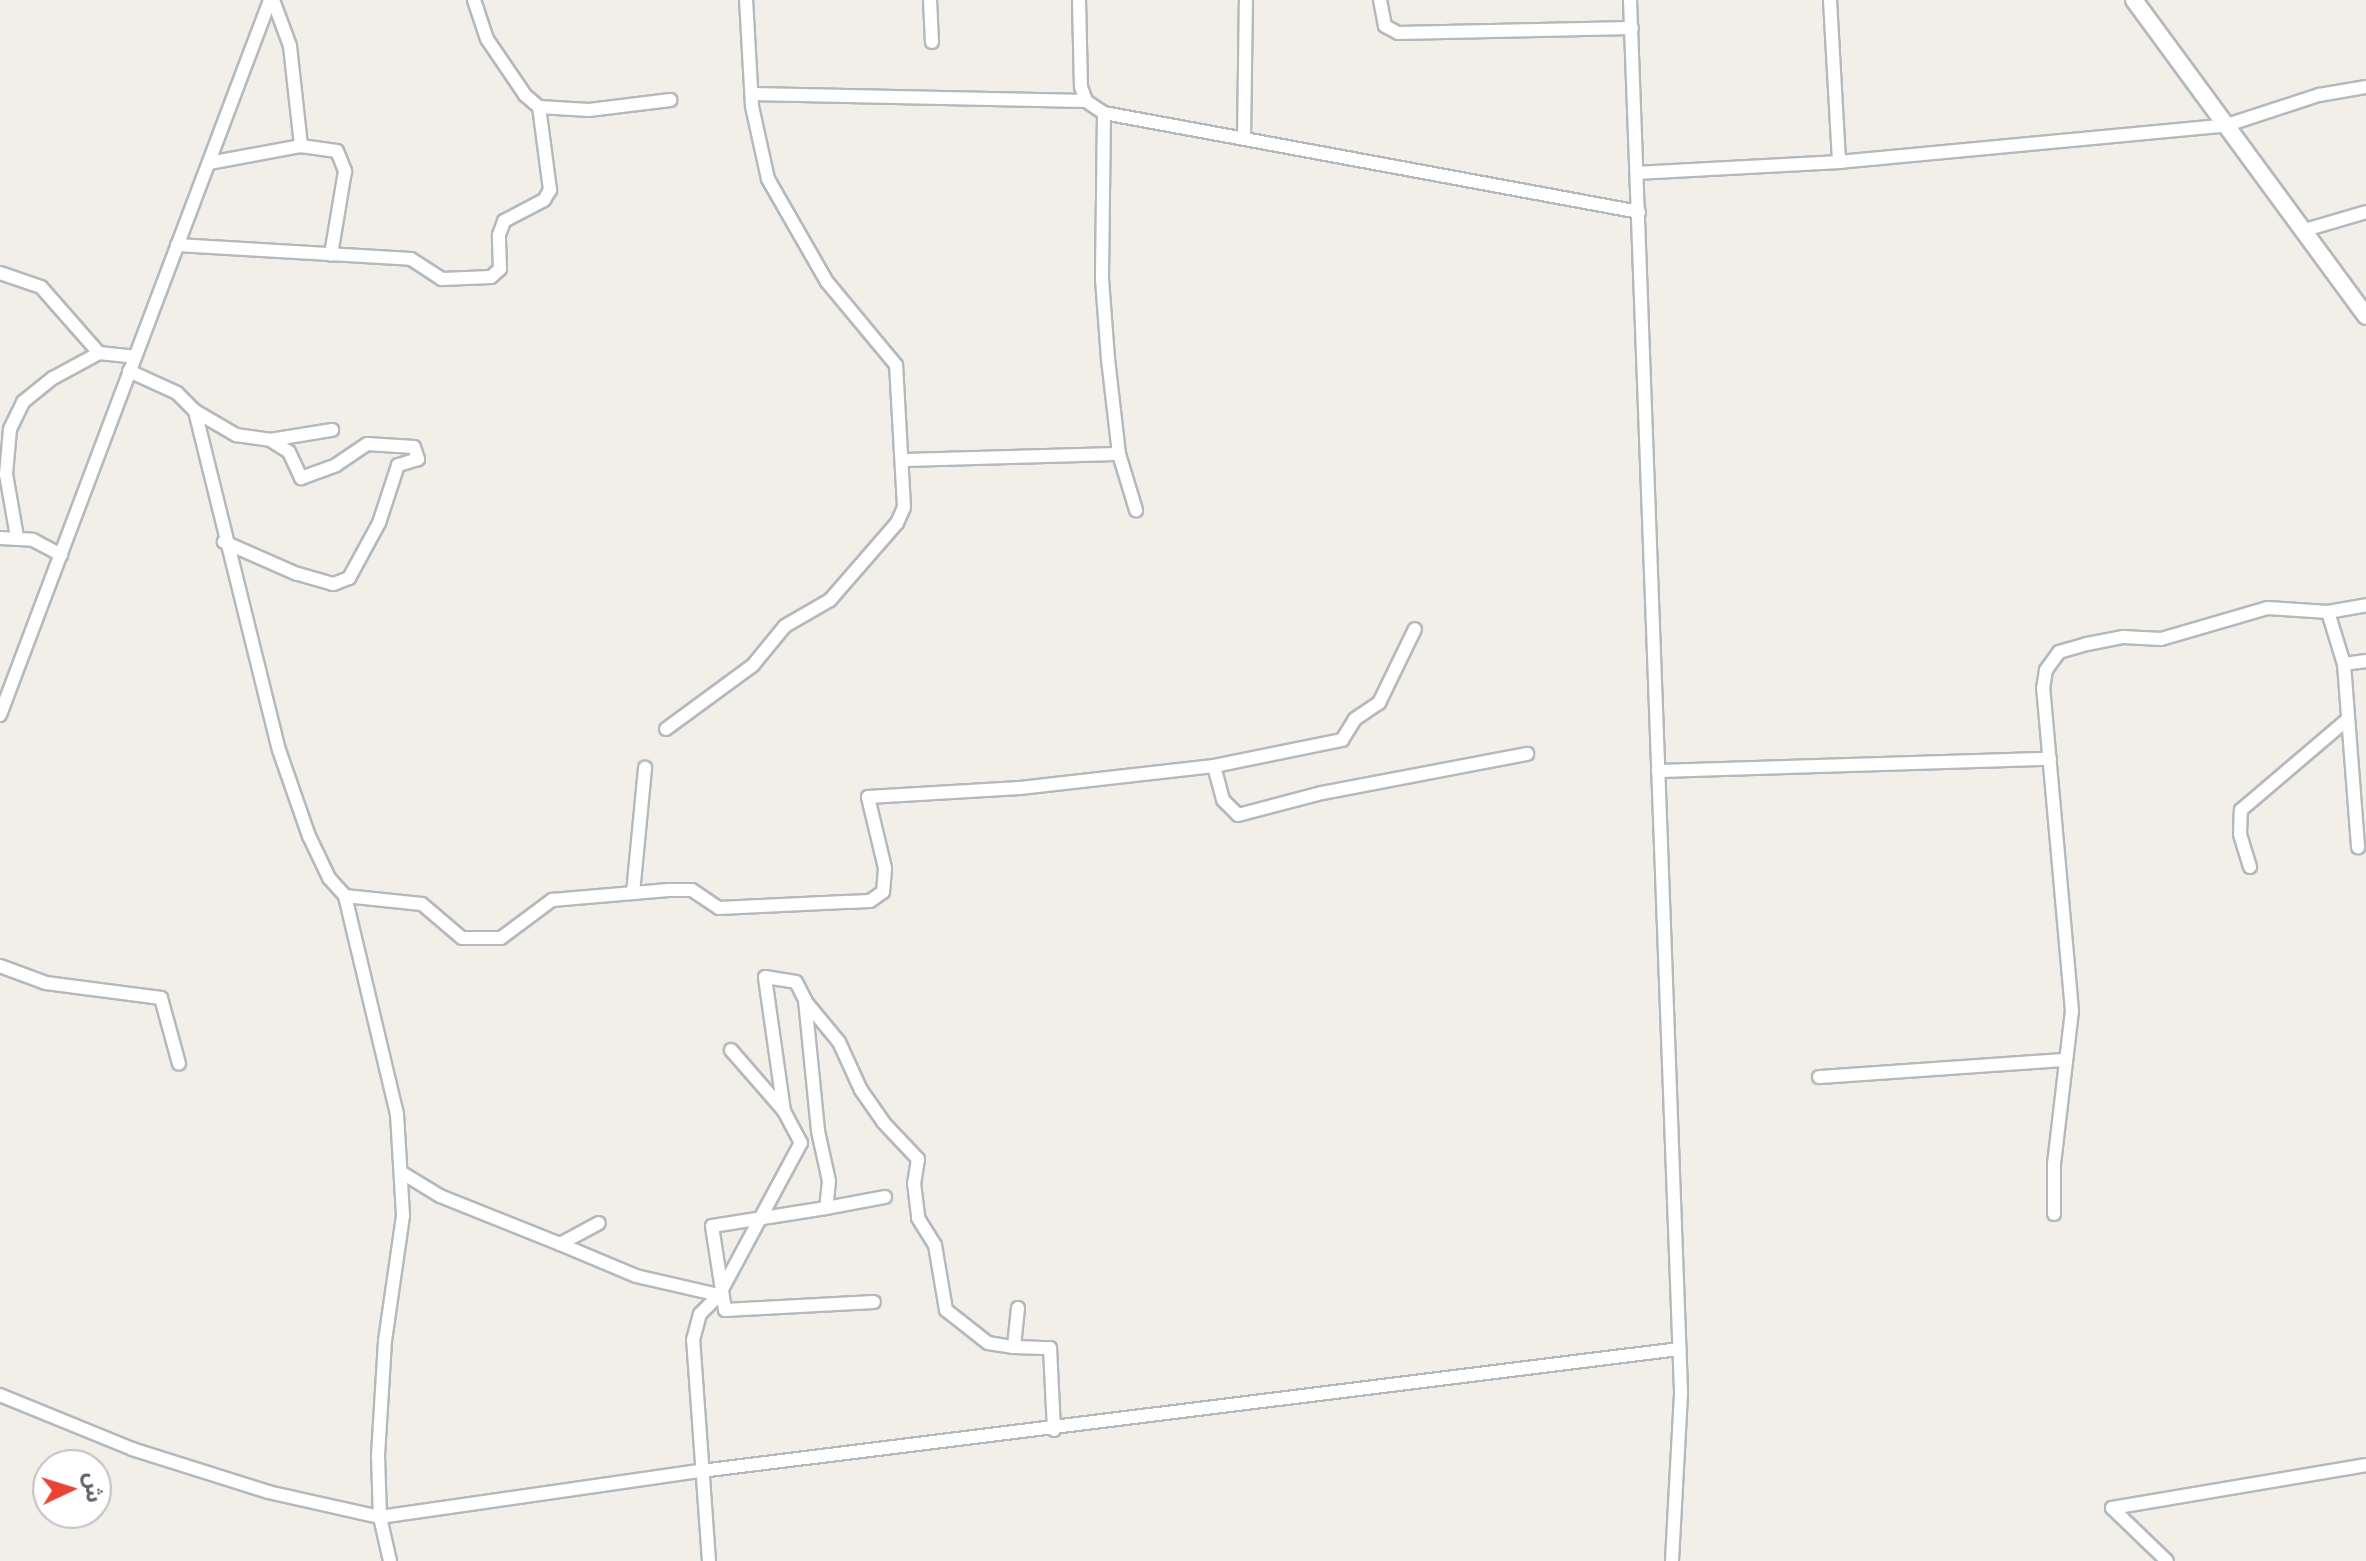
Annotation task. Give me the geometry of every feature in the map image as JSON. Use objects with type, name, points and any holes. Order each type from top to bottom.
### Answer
[{"type":"street","points":[[272,0],[290,46],[301,146]]},
{"type":"street","points":[[0,715],[272,0]]},
{"type":"street","points":[[474,0],[487,39],[525,95],[539,107],[589,110],[670,100]]},
{"type":"street","points":[[666,729],[753,665],[785,626],[830,600],[897,523],[904,507],[896,365],[827,282],[768,179],[752,94],[746,0]]},
{"type":"street","points":[[930,0],[932,42]]},
{"type":"street","points":[[1079,0],[1081,87],[1086,101]]},
{"type":"street","points":[[1244,138],[1246,0]]},
{"type":"street","points":[[1380,0],[1385,26],[1398,33],[1632,28]]},
{"type":"street","points":[[1630,0],[1679,1349],[1681,1452],[1672,1561]]},
{"type":"street","points":[[1830,0],[1839,162]]},
{"type":"street","points":[[2134,0],[2366,316]]},
{"type":"street","points":[[1637,173],[1839,162],[2227,125],[2319,95],[2366,87]]},
{"type":"street","points":[[752,94],[1086,101],[1104,113],[1639,212]]},
{"type":"street","points":[[177,245],[411,259],[434,275],[454,280],[497,274],[504,221],[544,200],[550,190],[539,107]]},
{"type":"street","points":[[1104,113],[1102,279],[1119,454],[1136,510]]},
{"type":"street","points":[[209,163],[301,146],[326,147],[344,160],[331,255]]},
{"type":"street","points":[[2305,230],[2366,212]]},
{"type":"street","points":[[0,273],[41,287],[99,353]]},
{"type":"street","points":[[17,537],[6,474],[10,429],[23,402],[53,378],[99,353],[135,357]]},
{"type":"street","points":[[129,371],[177,393],[195,411],[236,435],[270,440],[332,430]]},
{"type":"street","points":[[195,411],[224,542],[293,791],[329,878],[345,896],[397,1114],[404,1174],[381,1384],[380,1517],[390,1561]]},
{"type":"street","points":[[224,542],[297,574],[333,584],[349,578],[379,523],[398,465],[418,459],[414,447],[367,444],[336,465],[301,478],[289,452],[270,440]]},
{"type":"street","points":[[902,460],[1119,454]]},
{"type":"street","points":[[0,538],[17,537],[61,555]]},
{"type":"street","points":[[2054,1214],[2064,1060],[2072,1011],[2043,689],[2046,670],[2059,652],[2123,637],[2161,639],[2268,608],[2328,612],[2366,605]]},
{"type":"street","points":[[2328,612],[2344,664],[2358,847]]},
{"type":"street","points":[[345,896],[422,904],[462,938],[501,938],[552,900],[692,890],[719,908],[870,901],[883,892],[885,868],[868,797],[1020,788],[1214,766],[1342,740],[1355,719],[1379,703],[1415,629]]},
{"type":"street","points":[[2344,664],[2366,661]]},
{"type":"street","points":[[2250,867],[2240,834],[2241,810],[2348,719]]},
{"type":"street","points":[[1214,766],[1223,800],[1238,815],[1322,793],[1527,754]]},
{"type":"street","points":[[1658,771],[2050,759]]},
{"type":"street","points":[[633,893],[645,768]]},
{"type":"street","points":[[0,966],[46,983],[161,998],[179,1064]]},
{"type":"street","points":[[784,1111],[765,977],[796,982],[805,1000],[839,1042],[883,1122],[918,1159],[918,1218],[935,1245],[946,1310],[988,1343],[1050,1348],[1054,1430]]},
{"type":"street","points":[[805,1000],[818,1131],[829,1181],[826,1208]]},
{"type":"street","points":[[709,1561],[693,1340],[700,1314],[719,1295],[765,1216],[801,1143],[784,1111],[731,1050]]},
{"type":"street","points":[[1819,1077],[2064,1060]]},
{"type":"street","points":[[404,1174],[440,1196],[636,1276],[719,1295]]},
{"type":"street","points":[[874,1302],[725,1310],[719,1295],[712,1226],[885,1197]]},
{"type":"street","points":[[560,1244],[599,1223]]},
{"type":"street","points":[[1014,1347],[1018,1308]]},
{"type":"street","points":[[0,1395],[132,1449],[253,1488],[380,1517],[701,1471],[1054,1430],[1679,1349]]},
{"type":"street","points":[[2167,1561],[2112,1508],[2366,1465]]}]
